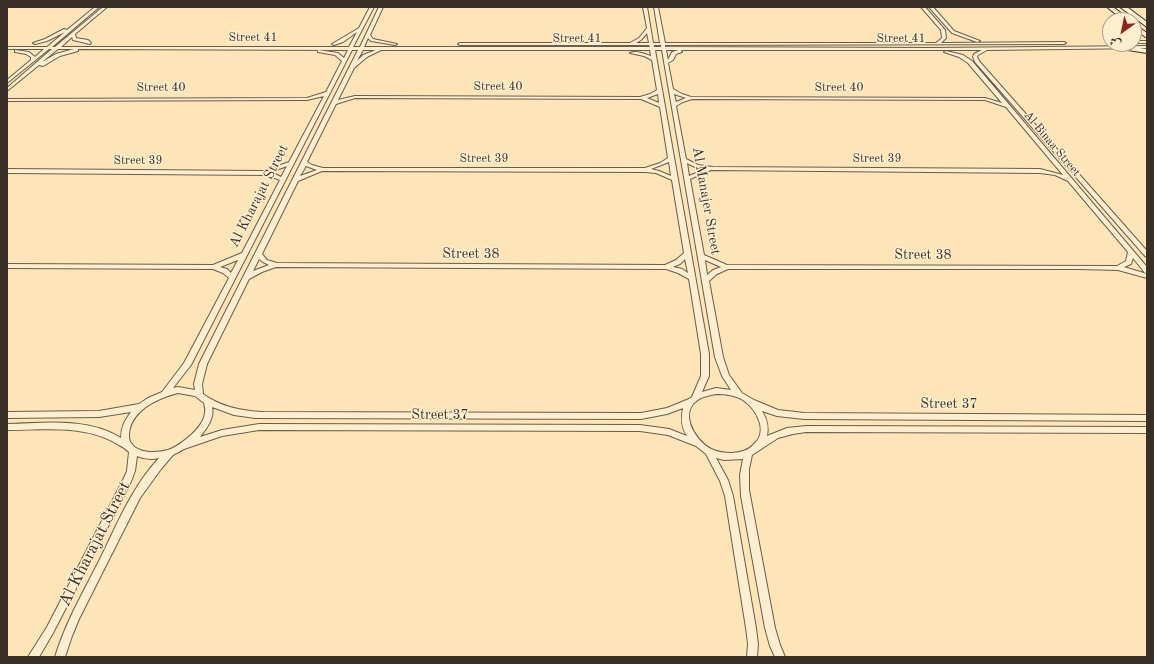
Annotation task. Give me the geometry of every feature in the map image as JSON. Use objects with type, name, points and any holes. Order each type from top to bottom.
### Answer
[{"type":"street","points":[[7,82],[97,7]]},
{"type":"street","points":[[7,90],[105,7]]},
{"type":"street","name":"Al Kharajat Street","points":[[165,393],[187,365],[372,7]]},
{"type":"street","name":"Al Kharajat Street","points":[[199,394],[198,379],[203,364],[341,90],[381,7]]},
{"type":"street","name":"Al Manajer Street","points":[[645,7],[706,365],[703,381],[693,399]]},
{"type":"street","name":"Al Manajer Street","points":[[656,7],[688,178],[719,357],[726,376],[739,395]]},
{"type":"street","points":[[923,7],[944,32],[944,38],[937,44]]},
{"type":"street","points":[[931,7],[953,32],[992,46]]},
{"type":"street","points":[[1123,7],[1147,25]]},
{"type":"street","points":[[629,44],[640,39],[648,28]]},
{"type":"street","points":[[35,43],[71,29]]},
{"type":"street","points":[[334,44],[343,41],[352,33],[360,29]]},
{"type":"street","points":[[73,34],[74,39],[89,45]]},
{"type":"street","points":[[662,34],[672,40],[696,43]]},
{"type":"street","points":[[368,35],[372,40],[395,44]]},
{"type":"street","name":"Street 41","points":[[664,46],[689,49],[930,49],[1102,42]]},
{"type":"street","name":"Street 41","points":[[7,43],[304,48],[395,44],[629,44],[652,46]]},
{"type":"street","name":"Street 41","points":[[362,46],[391,48],[610,49],[696,43],[937,44],[1102,47]]},
{"type":"street","name":"Street 41","points":[[7,49],[57,48],[89,45],[334,44],[352,46]]},
{"type":"street","points":[[34,67],[62,54],[89,45]]},
{"type":"street","name":"Al Binaa Street","points":[[992,46],[978,52],[976,55],[977,61],[1147,255]]},
{"type":"street","points":[[304,48],[334,54],[344,60]]},
{"type":"street","points":[[351,68],[368,54],[391,48]]},
{"type":"street","points":[[7,49],[27,53],[33,57],[33,60]]},
{"type":"street","points":[[610,49],[641,54],[654,59]]},
{"type":"street","points":[[666,63],[670,61],[673,54],[676,52],[689,49]]},
{"type":"street","name":"Al Binaa Street","points":[[930,49],[949,52],[965,58],[1147,271]]},
{"type":"street","name":"Street 40","points":[[341,90],[346,94],[355,97]]},
{"type":"street","name":"Street 40","points":[[671,90],[680,95],[692,98],[985,99],[1007,106]]},
{"type":"street","name":"Street 40","points":[[640,98],[652,95],[659,91]]},
{"type":"street","points":[[985,99],[994,91]]},
{"type":"street","name":"Street 40","points":[[7,100],[14,98],[307,98],[328,92]]},
{"type":"street","name":"Street 40","points":[[7,95],[14,98]]},
{"type":"street","name":"Street 40","points":[[334,103],[355,97],[640,98],[652,101],[662,106]]},
{"type":"street","name":"Street 40","points":[[307,98],[321,106]]},
{"type":"street","name":"Street 40","points":[[674,105],[692,98]]},
{"type":"street","name":"Street 39","points":[[645,170],[671,159]]},
{"type":"street","name":"Street 39","points":[[684,160],[697,166],[713,169],[1040,171],[1056,174],[1070,180]]},
{"type":"street","name":"Street 39","points":[[304,162],[310,166],[323,170],[645,170],[658,172],[674,179]]},
{"type":"street","points":[[1040,171],[1050,168],[1054,162]]},
{"type":"street","name":"Street 39","points":[[268,173],[269,171],[292,163]]},
{"type":"street","name":"Street 39","points":[[688,178],[713,169]]},
{"type":"street","name":"Street 39","points":[[295,180],[323,170]]},
{"type":"street","name":"Street 39","points":[[7,171],[268,173],[283,180]]},
{"type":"street","points":[[1118,268],[1129,262],[1131,251]]},
{"type":"street","points":[[7,266],[214,267],[230,262],[244,254]]},
{"type":"street","points":[[258,254],[265,261],[276,265]]},
{"type":"street","name":"Street 38","points":[[666,267],[678,262],[687,254]]},
{"type":"street","name":"Street 38","points":[[701,256],[727,267],[1118,268],[1147,276]]},
{"type":"street","name":"Street 38","points":[[246,278],[260,270],[276,265],[666,267],[680,271],[692,278]]},
{"type":"street","points":[[214,267],[225,271],[232,278]]},
{"type":"street","name":"Street 38","points":[[705,280],[714,272],[727,267]]},
{"type":"street","points":[[7,427],[78,427],[93,429],[112,435],[130,449],[144,456],[156,456],[184,446],[195,438],[204,428],[209,417],[209,408],[206,400],[199,394],[190,391],[178,390],[165,393],[152,399],[132,416],[126,426],[124,436],[130,449]]},
{"type":"street","points":[[716,391],[724,391],[739,395],[752,403],[761,415],[765,428],[759,446],[748,454],[729,457],[709,452],[696,443],[687,431],[685,425],[685,412],[693,399],[702,394],[716,391]]},
{"type":"street","name":"Street 37","points":[[206,400],[217,407],[246,415],[641,416],[667,411],[693,399]]},
{"type":"street","name":"Street 37","points":[[752,403],[777,413],[804,416],[1147,418]]},
{"type":"street","points":[[7,415],[99,414],[141,407]]},
{"type":"street","name":"Street 37","points":[[184,446],[222,433],[259,427],[640,428],[669,432],[696,443]]},
{"type":"street","name":"Street 37","points":[[759,446],[768,438],[780,433],[806,429],[1147,430]]},
{"type":"street","name":"Al Kharajat Street","points":[[33,657],[50,630],[127,481],[133,461],[130,449]]},
{"type":"street","name":"Al Kharajat Street","points":[[60,657],[69,630],[137,494],[152,472],[170,452]]},
{"type":"street","points":[[709,452],[721,473],[729,496],[751,628],[753,644],[752,657]]},
{"type":"street","points":[[748,454],[744,466],[745,496],[770,628],[780,657]]}]
